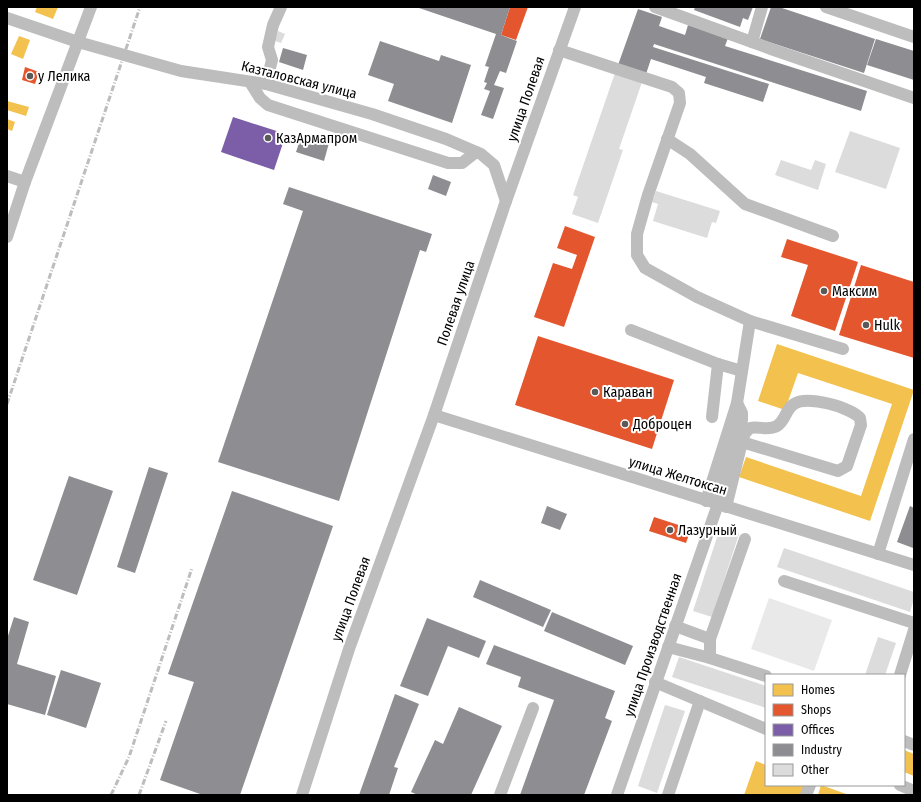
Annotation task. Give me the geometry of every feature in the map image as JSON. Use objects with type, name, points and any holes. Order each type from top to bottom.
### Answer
[{"type":"street","points":[[7,237],[25,182],[91,7]]},
{"type":"street","points":[[266,84],[272,60],[268,46],[273,25],[280,7]]},
{"type":"street","name":"улица Полевая","points":[[506,201],[575,7]]},
{"type":"street","points":[[655,7],[682,11],[752,42],[914,98]]},
{"type":"street","points":[[752,42],[762,7]]},
{"type":"street","points":[[826,7],[914,37]]},
{"type":"street","name":"Казталовская улица","points":[[7,18],[78,42],[181,71],[266,84],[372,114],[446,139],[476,152],[494,165],[500,177],[506,201]]},
{"type":"street","points":[[559,50],[672,87],[679,93],[680,103],[648,195],[637,234],[637,255],[645,268],[697,297],[750,321],[843,349]]},
{"type":"street","points":[[250,82],[260,98],[268,105],[448,163],[462,163],[476,152]]},
{"type":"street","points":[[667,139],[690,154],[745,204],[833,236]]},
{"type":"street","points":[[7,176],[25,182]]},
{"type":"street","name":"Полевая улица","points":[[434,415],[506,201]]},
{"type":"street","points":[[706,500],[737,403],[750,321]]},
{"type":"street","points":[[631,330],[718,364],[742,371]]},
{"type":"street","points":[[712,417],[718,364]]},
{"type":"street","points":[[722,506],[742,442],[745,433],[750,428],[770,428],[777,426],[784,419],[788,410],[799,401],[812,400],[849,412],[860,418],[862,425],[847,466],[838,471],[742,442]]},
{"type":"street","points":[[722,506],[742,420],[742,413],[737,403]]},
{"type":"street","name":"улица Полевая","points":[[302,795],[349,649],[434,415]]},
{"type":"street","name":"улица Желтоксан","points":[[434,415],[914,565]]},
{"type":"street","points":[[878,554],[914,439]]},
{"type":"street","name":"улица Производственная","points":[[617,795],[675,626],[722,506]]},
{"type":"street","points":[[710,658],[710,639],[745,539]]},
{"type":"street","points":[[784,581],[914,623]]},
{"type":"street","points":[[675,626],[710,639]]},
{"type":"street","points":[[900,674],[914,630]]},
{"type":"street","points":[[668,647],[710,658],[765,676]]},
{"type":"street","points":[[655,682],[765,729]]},
{"type":"street","points":[[668,795],[700,701]]},
{"type":"street","points":[[500,795],[533,708]]},
{"type":"street","points":[[902,786],[914,791]]},
{"type":"shaded area","points":[[769,598],[832,620],[814,671],[751,649]]},
{"type":"building: Homes","points":[[37,7],[58,7],[53,19],[35,12]]},
{"type":"building: Homes","points":[[19,36],[30,40],[23,59],[11,54]]},
{"type":"building: Homes","points":[[7,101],[29,107],[26,116],[7,110]]},
{"type":"building: Homes","points":[[7,119],[15,122],[12,131],[7,129]]},
{"type":"building: Homes","points":[[777,344],[914,390],[870,521],[739,477],[746,457],[861,496],[892,404],[798,373],[785,410],[758,401]]},
{"type":"building: Homes","points":[[905,750],[914,754],[914,776],[905,772]]},
{"type":"building: Homes","points":[[756,761],[765,765],[765,786],[808,786],[804,795],[744,795]]},
{"type":"building: Homes","points":[[821,786],[824,786],[849,795],[818,795]]},
{"type":"building: Shops","points":[[510,7],[528,7],[516,40],[501,35]]},
{"type":"building: Shops","name":"у Лелика","points":[[25,67],[39,72],[35,84],[22,80]]},
{"type":"building: Shops","points":[[565,226],[595,237],[564,327],[534,317],[553,263],[572,269],[577,255],[557,248]]},
{"type":"building: Shops","name":"Максим","points":[[787,239],[858,262],[835,331],[791,316],[808,265],[781,257]]},
{"type":"building: Shops","points":[[861,265],[914,282],[914,358],[839,335]]},
{"type":"building: Shops","name":"Караван","points":[[538,336],[674,380],[652,449],[515,405]]},
{"type":"building: Shops","name":"Лазурный","points":[[654,517],[691,529],[686,543],[649,531]]},
{"type":"building: Offices","points":[[233,117],[286,134],[274,170],[221,152]]},
{"type":"building: Industry","points":[[416,7],[510,7],[501,35],[517,41],[506,73],[500,71],[494,85],[504,88],[493,119],[481,115],[490,91],[484,89],[487,83],[484,82],[489,67],[485,66],[496,34]]},
{"type":"building: Industry","points":[[695,7],[753,7],[748,20],[743,18],[740,27],[694,10]]},
{"type":"building: Industry","points":[[771,7],[779,7],[875,39],[864,73],[760,39]]},
{"type":"building: Industry","points":[[638,9],[662,17],[659,26],[685,35],[688,25],[728,38],[725,46],[867,91],[861,111],[654,44],[653,47],[769,84],[763,102],[704,83],[706,77],[651,59],[646,74],[618,65]]},
{"type":"building: Industry","points":[[876,39],[914,51],[914,80],[867,65]]},
{"type":"building: Industry","points":[[380,41],[439,61],[441,55],[471,65],[452,123],[388,101],[394,84],[368,75]]},
{"type":"building: Industry","points":[[283,48],[307,55],[303,70],[279,62]]},
{"type":"building: Industry","points":[[302,134],[329,143],[324,161],[296,152]]},
{"type":"building: Industry","points":[[433,175],[451,182],[446,196],[428,189]]},
{"type":"building: Industry","points":[[289,187],[432,234],[426,252],[420,250],[339,501],[218,462],[303,211],[283,204]]},
{"type":"building: Industry","points":[[149,467],[168,473],[135,573],[117,567]]},
{"type":"building: Industry","points":[[69,476],[113,491],[77,595],[33,580]]},
{"type":"building: Industry","points":[[232,491],[333,526],[240,795],[203,795],[160,780],[194,682],[168,674]]},
{"type":"building: Industry","points":[[547,506],[567,514],[560,530],[541,523]]},
{"type":"building: Industry","points":[[910,506],[914,508],[913,548],[897,542]]},
{"type":"building: Industry","points":[[480,580],[551,610],[543,627],[473,597]]},
{"type":"building: Industry","points":[[552,612],[633,646],[625,665],[544,631]]},
{"type":"building: Industry","points":[[14,617],[29,622],[17,664],[56,676],[45,715],[7,704],[7,639]]},
{"type":"building: Industry","points":[[427,618],[486,641],[479,658],[448,646],[428,696],[400,686]]},
{"type":"building: Industry","points":[[494,645],[615,691],[605,718],[612,721],[584,795],[520,795],[554,700],[518,687],[521,677],[486,664]]},
{"type":"building: Industry","points":[[61,670],[101,683],[86,728],[47,715]]},
{"type":"building: Industry","points":[[395,694],[419,704],[394,767],[398,768],[389,795],[359,795]]},
{"type":"building: Industry","points":[[459,707],[502,726],[471,795],[418,795],[411,792],[435,740],[443,744]]},
{"type":"building: Other","points":[[278,31],[285,34],[281,43],[275,41]]},
{"type":"building: Other","points":[[615,73],[642,82],[619,149],[623,150],[598,223],[572,214],[578,197],[573,195]]},
{"type":"building: Other","points":[[850,131],[900,148],[886,189],[835,172]]},
{"type":"building: Other","points":[[781,160],[811,170],[815,160],[826,164],[818,190],[775,175]]},
{"type":"building: Other","points":[[656,191],[720,211],[716,223],[712,222],[707,238],[653,221],[658,204],[652,202]]},
{"type":"building: Other","points":[[720,528],[739,534],[712,617],[693,611]]},
{"type":"building: Other","points":[[784,548],[914,592],[914,599],[910,612],[777,567]]},
{"type":"building: Other","points":[[878,637],[896,643],[885,674],[865,674]]},
{"type":"building: Other","points":[[679,657],[765,686],[765,708],[672,677]]},
{"type":"building: Other","points":[[665,705],[685,711],[657,793],[638,786]]},
{"type":"railway","points":[[7,404],[140,7]]},
{"type":"railway","points":[[111,795],[129,757],[192,568]]},
{"type":"railway","points":[[139,795],[166,721]]},
{"type":"place","name":"у Лелика","points":[[30,76]]},
{"type":"place","name":"КазАрмапром","points":[[268,138]]},
{"type":"place","name":"Максим","points":[[824,291]]},
{"type":"place","name":"Hulk","points":[[866,325]]},
{"type":"place","name":"Караван","points":[[595,392]]},
{"type":"place","name":"Доброцен","points":[[625,424]]},
{"type":"place","name":"Лазурный","points":[[670,530]]}]
